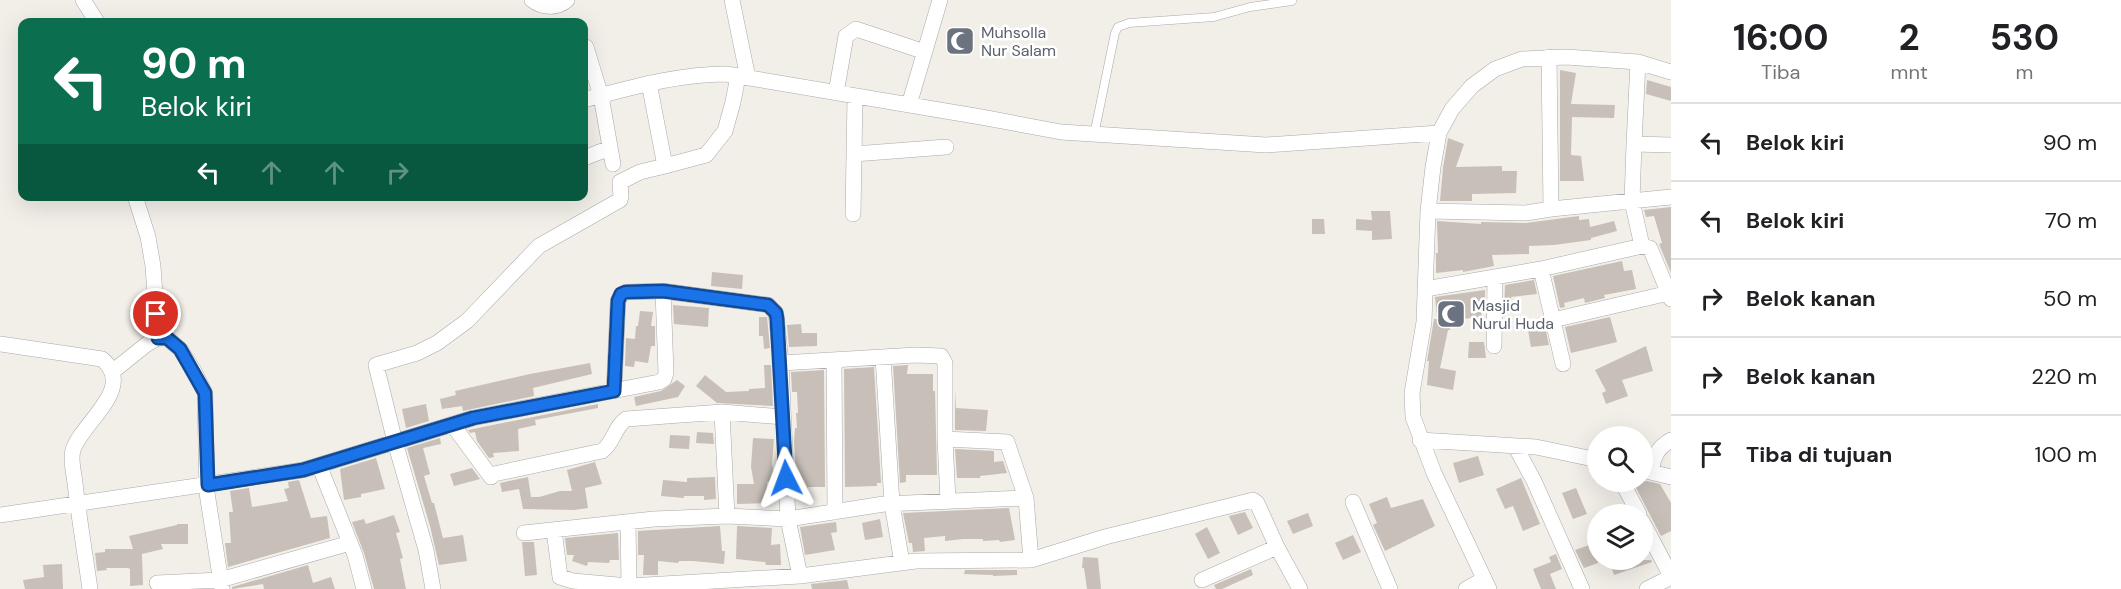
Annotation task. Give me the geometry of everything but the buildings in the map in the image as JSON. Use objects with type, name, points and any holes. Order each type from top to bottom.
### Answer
[{"type":"street","points":[[83,0],[94,18]]},
{"type":"street","points":[[532,0],[544,6],[556,6],[567,0]]},
{"type":"street","points":[[433,589],[426,550],[376,365],[417,353],[437,343],[467,321],[539,246],[620,200],[620,182],[640,172],[706,155],[724,131],[743,77],[732,0]]},
{"type":"street","points":[[909,105],[940,0]]},
{"type":"street","points":[[836,93],[846,36],[856,28],[925,51]]},
{"type":"street","points":[[588,54],[601,96],[612,156],[588,158]]},
{"type":"street","points":[[1549,57],[1551,209]]},
{"type":"street","points":[[1466,589],[1487,584],[1420,441],[1413,417],[1412,393],[1424,322],[1428,211],[1439,133],[1452,109],[1472,86],[1495,69],[1522,59],[1549,57],[1638,62],[1671,72]]},
{"type":"street","points":[[1638,62],[1632,201],[1642,246]]},
{"type":"street","points":[[588,99],[650,83],[711,74],[743,77],[1061,132],[1094,135],[1266,145],[1439,133]]},
{"type":"street","points":[[650,83],[665,166]]},
{"type":"street","points":[[853,214],[855,97]]},
{"type":"street","points":[[1634,144],[1671,145]]},
{"type":"street","points":[[854,154],[946,147]]},
{"type":"street","points":[[1428,211],[1526,213],[1671,197]]},
{"type":"street","points":[[137,201],[148,237],[153,266],[158,338]]},
{"type":"street","points":[[1425,290],[1642,246],[1650,248],[1670,296],[1553,320]]},
{"type":"street","points":[[1541,268],[1563,364]]},
{"type":"street","points":[[1494,346],[1496,277]]},
{"type":"street","points":[[0,515],[303,470],[473,418],[659,382],[665,377],[663,291]]},
{"type":"street","points":[[614,391],[618,301],[621,294],[663,291],[768,305],[776,313],[777,319],[788,519],[800,576]]},
{"type":"street","points":[[112,372],[147,344],[158,338],[167,338],[180,349],[205,393],[207,493],[221,584]]},
{"type":"street","points":[[0,344],[102,359],[112,372],[113,388],[102,408],[76,442],[72,452],[90,589]]},
{"type":"street","points":[[781,363],[923,355],[944,358],[948,501]]},
{"type":"street","points":[[883,357],[892,504],[902,563]]},
{"type":"street","points":[[834,360],[835,512]]},
{"type":"street","points":[[452,424],[493,476],[602,451],[609,446],[617,428],[626,419],[722,412],[783,417]]},
{"type":"street","points":[[722,412],[727,516]]},
{"type":"street","points":[[945,440],[1007,442],[1026,498],[1032,560]]},
{"type":"street","points":[[1653,458],[1661,446],[1671,440]]},
{"type":"street","points":[[1420,441],[1536,447],[1587,458]]},
{"type":"street","points":[[1515,446],[1534,481],[1582,589]]},
{"type":"street","points":[[318,465],[350,543],[364,589]]},
{"type":"street","points":[[1653,472],[1671,477]]},
{"type":"street","points":[[524,533],[628,522],[727,516],[788,519],[892,504],[1026,498]]},
{"type":"street","points":[[554,530],[560,577],[629,586],[800,576],[916,561],[1032,560],[1105,537],[1246,500],[1257,502],[1277,547],[1300,589]]},
{"type":"street","points":[[1353,502],[1390,589]]},
{"type":"street","points":[[628,522],[629,586]]},
{"type":"street","points":[[1647,589],[1671,576],[1653,542]]},
{"type":"street","points":[[157,583],[221,584],[350,543]]},
{"type":"street","points":[[1202,580],[1277,547]]},
{"type":"lane","points":[[1094,135],[1118,27],[1129,23],[1214,17],[1250,7],[1292,1]]},
{"type":"place","name":"Muhsolla Nur Salam","points":[[960,41]]},
{"type":"place","name":"Masjid Nurul Huda","points":[[1451,314]]},
{"type":"route","points":[[156,314],[158,338],[167,338],[180,349],[205,393],[208,485],[303,470],[473,418],[614,391],[618,301],[621,294],[626,292],[663,291],[768,305],[776,313],[777,319],[786,478]]}]
